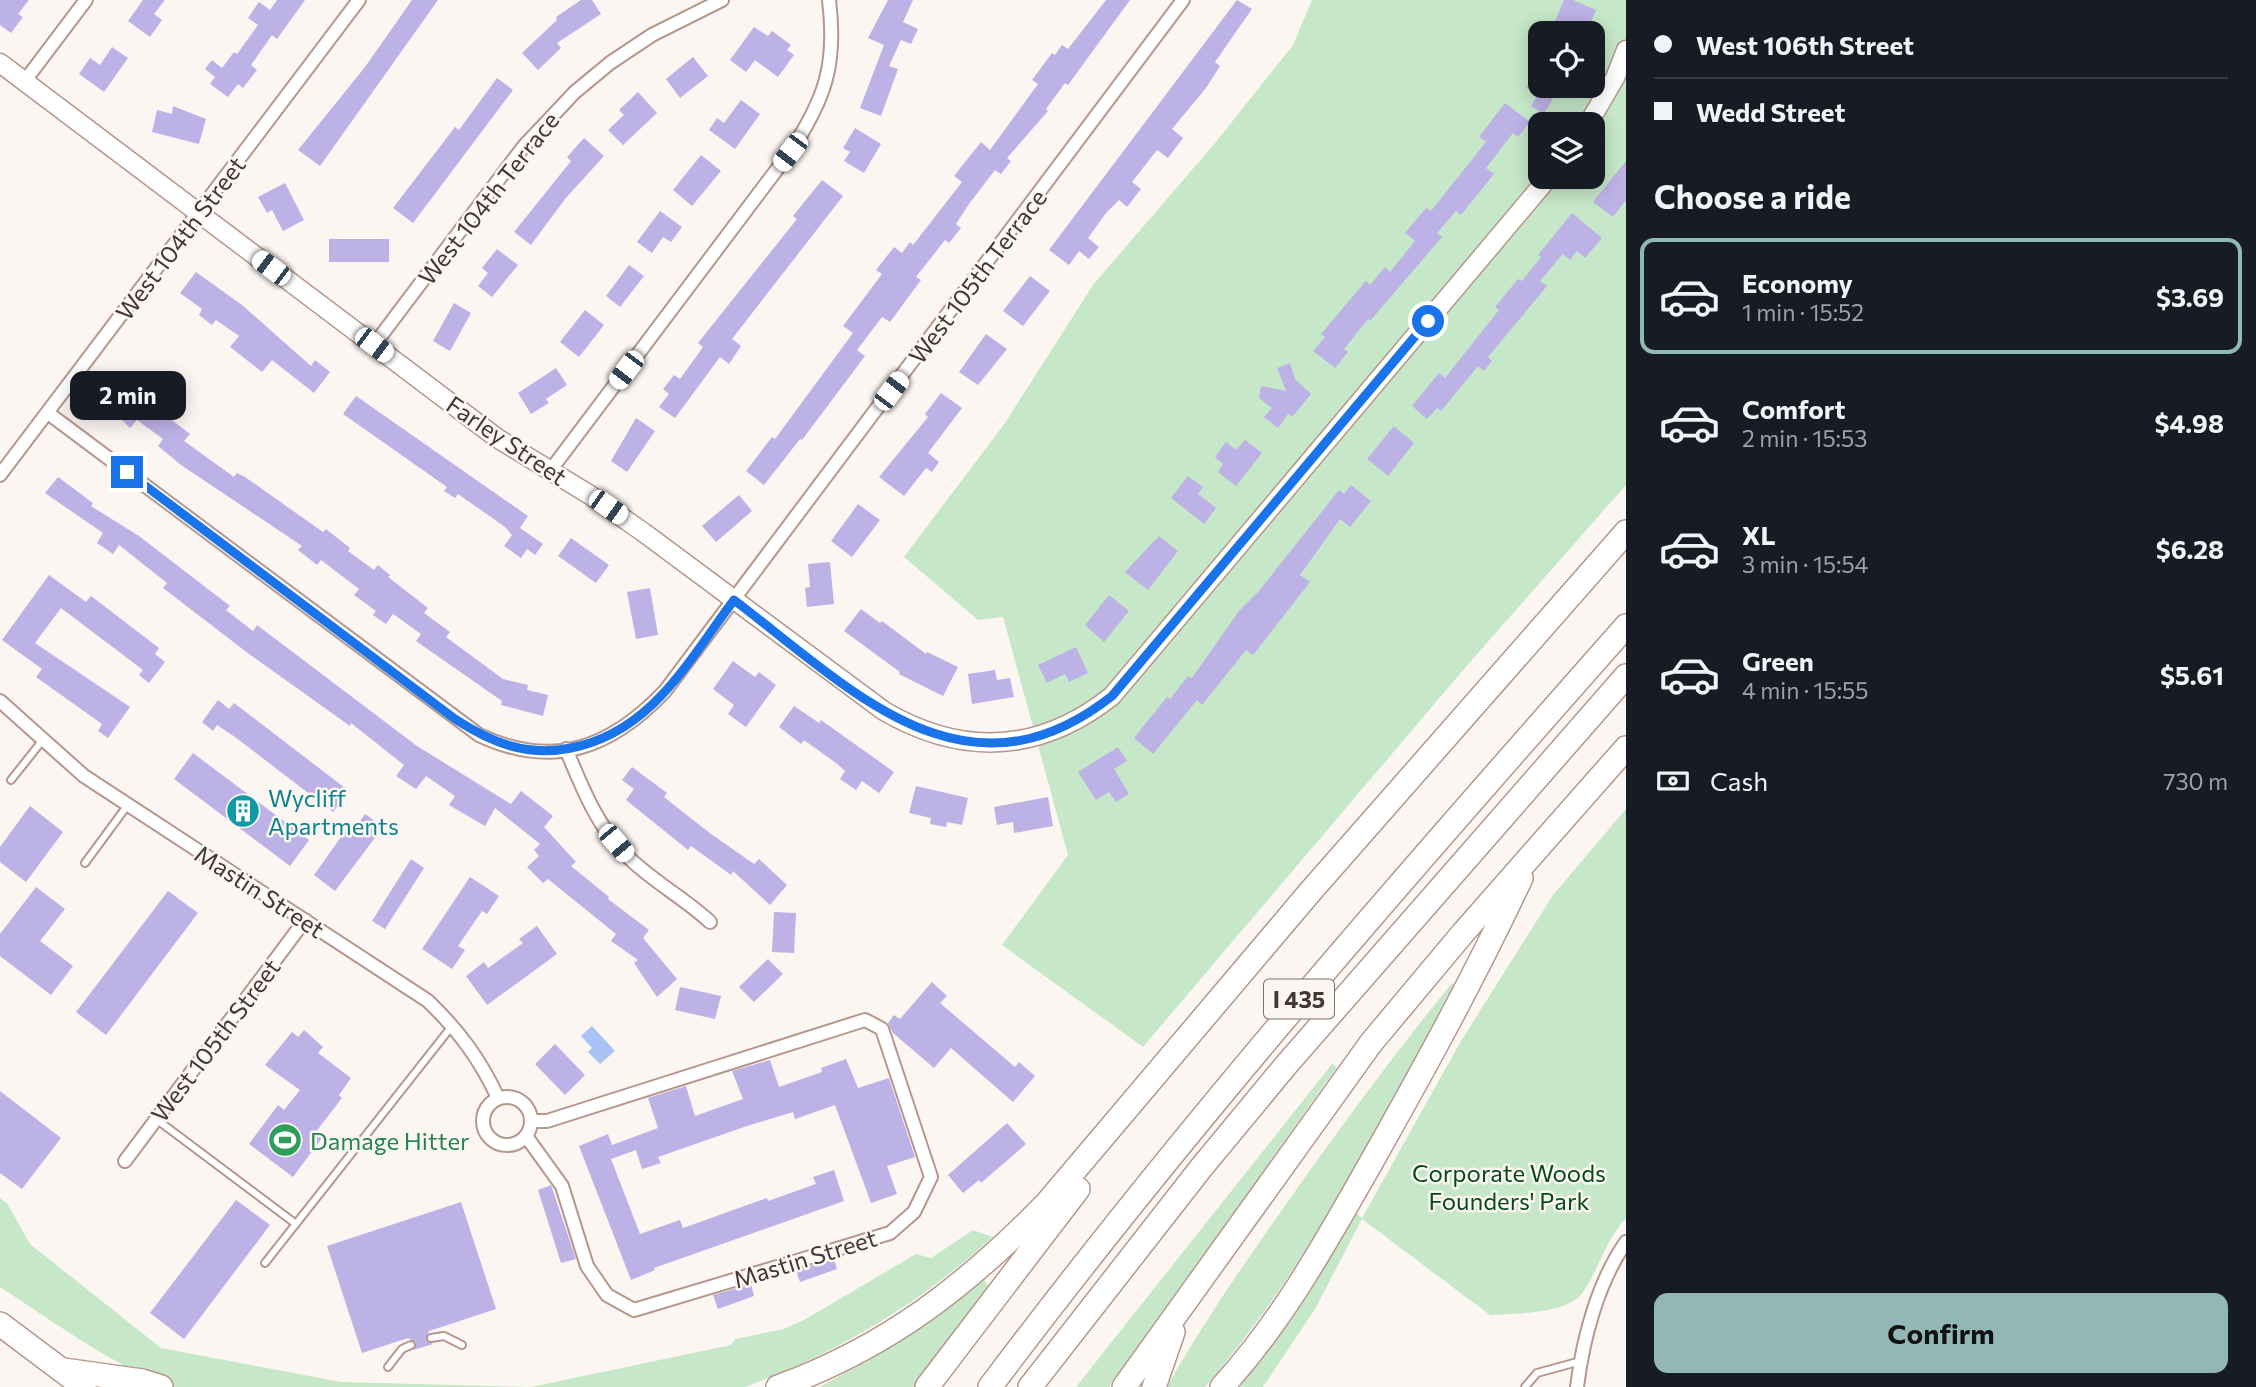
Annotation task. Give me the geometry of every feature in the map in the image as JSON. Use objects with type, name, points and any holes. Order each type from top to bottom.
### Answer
[{"type":"highway","points":[[778,1387],[863,1351],[947,1295],[1009,1241],[1047,1203],[1310,892],[1626,533]]},
{"type":"highway","name":"I 435","points":[[990,1387],[1128,1206],[1290,1009],[1626,626]]},
{"type":"highway","name":"I 435","points":[[1030,1387],[1201,1168],[1287,1064],[1626,676]]},
{"type":"highway","points":[[1124,1387],[1371,1043],[1533,852],[1626,748]]},
{"type":"highway","points":[[1222,1387],[1264,1337],[1321,1250],[1469,988],[1533,852]]},
{"type":"highway","points":[[927,1387],[1096,1165],[1124,1112]]},
{"type":"highway","points":[[1154,1387],[1182,1306]]},
{"type":"highway","points":[[0,1324],[84,1387]]},
{"type":"highway","points":[[61,1370],[142,1381],[161,1387]]},
{"type":"street","points":[[24,82],[86,0]]},
{"type":"street","name":"West 104th Street","points":[[0,475],[359,0]]},
{"type":"street","name":"West 104th Terrace","points":[[374,345],[524,146],[575,92],[610,63],[652,35],[722,0]]},
{"type":"street","points":[[550,471],[790,152],[813,116],[826,86],[831,57],[829,0]]},
{"type":"street","name":"West 105th Terrace","points":[[48,413],[463,724],[492,741],[520,750],[544,752],[604,740],[641,718],[665,691],[1183,0]]},
{"type":"street","points":[[1595,112],[1615,78],[1626,50]]},
{"type":"street","name":"Farley Street","points":[[0,63],[497,438],[632,524],[873,704],[923,732],[954,740],[987,743],[1043,735],[1088,715],[1135,671],[1539,189]]},
{"type":"street","name":"Mastin Street","points":[[0,701],[84,776],[406,985],[453,1025],[480,1059],[498,1098]]},
{"type":"street","points":[[566,749],[589,803],[606,831],[626,855],[710,922]]},
{"type":"street","name":"West 105th Street","points":[[125,1161],[305,920]]},
{"type":"street","name":"Mastin Street","points":[[526,1136],[562,1185],[587,1266],[607,1296],[634,1310],[890,1233],[914,1212],[931,1177],[882,1029],[865,1020],[547,1121],[531,1121]]},
{"type":"street","points":[[498,1098],[520,1101],[526,1107],[531,1121],[526,1136],[512,1145],[503,1145],[489,1138],[482,1124],[486,1108],[498,1098]]},
{"type":"street","points":[[1577,1387],[1581,1361],[1602,1285],[1626,1242]]},
{"type":"lane","points":[[11,780],[42,741]]},
{"type":"lane","points":[[85,863],[127,806]]},
{"type":"lane","points":[[265,1263],[453,1025]]},
{"type":"lane","points":[[156,1119],[296,1224]]},
{"type":"lane","points":[[431,1338],[444,1336],[462,1345]]},
{"type":"lane","points":[[388,1367],[402,1349],[411,1345]]},
{"type":"lane","points":[[1525,1387],[1537,1373],[1581,1361]]},
{"type":"green space","points":[[1312,0],[1626,0],[1626,485],[1464,669],[1143,1047],[1002,945],[1068,855],[1003,617],[978,620],[904,557],[1005,423],[1093,285],[1215,143],[1293,45]]},
{"type":"green space","name":"Corporate Woods Founders' Park","points":[[1626,809],[1626,1218],[1612,1237],[1583,1292],[1575,1300],[1553,1309],[1490,1315],[1362,1219],[1315,1309],[1263,1387],[1240,1387],[1303,1302],[1357,1213],[1362,1218],[1461,1041],[1553,895]]},
{"type":"green space","points":[[1452,983],[1459,987],[1341,1193],[1277,1293],[1205,1387],[1167,1387],[1241,1269],[1289,1200],[1369,1090]]},
{"type":"green space","points":[[1332,1064],[1337,1067],[1109,1387],[1076,1387]]},
{"type":"green space","points":[[0,1198],[7,1203],[30,1244],[161,1348],[341,1382],[531,1387],[169,1387],[103,1353],[0,1287]]},
{"type":"green space","points":[[973,1230],[993,1237],[937,1284],[876,1324],[813,1358],[745,1387],[531,1387],[731,1345],[735,1339],[784,1329],[916,1254],[931,1258]]},
{"type":"green space","points":[[984,1280],[989,1287],[915,1387],[819,1387],[868,1361]]},
{"type":"water","points":[[592,1026],[615,1051],[600,1064],[588,1052],[592,1048],[581,1036]]},
{"type":"building","points":[[0,0],[29,0],[18,14],[23,17],[11,33],[0,25]]},
{"type":"building","points":[[143,0],[165,0],[154,14],[162,20],[150,37],[128,21]]},
{"type":"building","points":[[277,0],[305,0],[277,39],[272,35],[251,65],[257,70],[243,88],[238,84],[228,97],[210,84],[215,77],[205,69],[212,60],[222,68],[234,52],[237,54],[258,25],[248,18],[259,2],[270,10]]},
{"type":"building","points":[[412,0],[438,0],[320,166],[298,150],[365,67]]},
{"type":"building","points":[[581,0],[592,0],[601,14],[557,43],[561,48],[538,70],[522,53],[557,20],[556,17]]},
{"type":"building","points":[[888,0],[913,0],[903,22],[918,29],[911,44],[901,40],[889,66],[898,69],[881,116],[860,108],[884,45],[868,38]]},
{"type":"building","points":[[1106,0],[1130,0],[1068,85],[1065,83],[1046,109],[1048,111],[1007,158],[1011,161],[1001,174],[995,170],[969,204],[956,224],[961,228],[949,243],[945,240],[916,277],[921,280],[890,322],[882,317],[857,350],[865,356],[802,440],[800,439],[764,485],[746,471],[772,437],[775,439],[853,333],[843,326],[882,274],[876,270],[894,247],[902,253],[910,242],[913,245],[962,182],[954,176],[981,142],[990,150],[1038,84],[1032,80],[1052,53],[1055,55],[1062,45],[1068,49]]},
{"type":"building","points":[[1237,0],[1252,9],[1215,62],[1220,66],[1206,88],[1172,129],[1183,138],[1168,158],[1157,150],[1132,182],[1141,189],[1127,207],[1119,200],[1088,238],[1099,247],[1089,259],[1079,251],[1069,265],[1049,250]]},
{"type":"building","points":[[1564,0],[1573,0],[1596,10],[1591,21],[1555,21]]},
{"type":"building","points":[[754,27],[768,36],[772,31],[791,45],[787,50],[794,55],[778,77],[755,60],[746,72],[730,60]]},
{"type":"building","points":[[112,47],[128,58],[104,92],[79,74],[90,58],[100,65]]},
{"type":"building","points":[[693,57],[708,76],[680,98],[666,79]]},
{"type":"building","points":[[497,78],[513,90],[413,223],[393,208],[455,127],[459,130]]},
{"type":"building","points":[[638,92],[657,113],[623,145],[608,130],[624,115],[619,110]]},
{"type":"building","points":[[1536,98],[1553,98],[1545,112],[1531,106]]},
{"type":"building","points":[[741,100],[760,114],[735,149],[709,130],[717,118],[724,123]]},
{"type":"building","points":[[1505,103],[1528,120],[1518,137],[1513,133],[1486,168],[1494,174],[1461,215],[1456,211],[1437,233],[1442,237],[1370,321],[1368,319],[1344,349],[1348,352],[1335,368],[1313,351],[1325,337],[1321,334],[1366,281],[1370,285],[1385,267],[1390,272],[1415,241],[1405,233],[1426,208],[1431,211],[1486,142],[1479,137]]},
{"type":"building","points":[[173,106],[206,119],[199,144],[152,132],[157,110],[172,114]]},
{"type":"building","points":[[855,128],[881,144],[864,173],[844,161],[850,152],[843,148]]},
{"type":"building","points":[[584,138],[604,156],[565,199],[531,245],[514,232],[571,161],[567,157]]},
{"type":"building","points":[[701,155],[721,171],[692,206],[673,190]]},
{"type":"building","points":[[1626,161],[1626,200],[1613,217],[1593,202]]},
{"type":"building","points":[[822,180],[843,196],[732,339],[741,346],[729,364],[720,357],[675,418],[659,407],[669,394],[663,389],[674,375],[680,379],[703,347],[698,343],[797,219],[793,216]]},
{"type":"building","points":[[285,183],[304,220],[283,231],[272,210],[267,213],[258,197]]},
{"type":"building","points":[[660,211],[682,227],[671,242],[663,237],[652,253],[637,242]]},
{"type":"building","points":[[1572,213],[1602,238],[1585,258],[1577,251],[1570,260],[1563,254],[1540,281],[1547,286],[1488,357],[1492,361],[1484,371],[1478,366],[1441,411],[1437,408],[1427,419],[1412,406],[1439,373],[1445,378],[1499,310],[1495,307],[1518,279],[1522,281],[1541,257],[1538,255]]},
{"type":"building","points":[[329,239],[389,239],[389,262],[329,262]]},
{"type":"building","points":[[497,249],[518,265],[492,297],[478,286],[488,273],[482,268]]},
{"type":"building","points":[[629,265],[644,276],[620,307],[606,296]]},
{"type":"building","points":[[196,272],[242,305],[311,366],[315,360],[330,372],[314,393],[272,360],[262,372],[230,347],[239,336],[216,320],[212,325],[199,315],[202,309],[180,293]]},
{"type":"building","points":[[1030,276],[1050,291],[1023,326],[1003,311]]},
{"type":"building","points":[[454,303],[471,313],[450,351],[433,341]]},
{"type":"building","points":[[585,310],[604,325],[579,357],[560,342]]},
{"type":"building","points":[[986,334],[1007,349],[978,385],[959,372]]},
{"type":"building","points":[[1290,363],[1295,379],[1311,394],[1292,417],[1288,414],[1278,428],[1264,417],[1272,408],[1259,398],[1261,386],[1286,391],[1277,368]]},
{"type":"building","points":[[556,368],[567,385],[546,399],[549,403],[531,414],[518,393]]},
{"type":"building","points":[[117,387],[157,416],[160,411],[190,434],[184,441],[234,477],[237,473],[245,477],[323,532],[326,529],[350,548],[348,551],[374,570],[378,565],[390,575],[388,577],[428,608],[424,613],[450,632],[446,637],[503,679],[528,685],[527,690],[548,695],[543,716],[501,705],[502,701],[416,641],[421,634],[393,614],[386,624],[373,615],[376,611],[354,595],[359,589],[321,560],[317,565],[298,550],[302,546],[181,465],[158,446],[163,439],[137,420],[130,428],[104,402]]},
{"type":"building","points":[[941,393],[962,408],[928,453],[939,462],[932,472],[926,468],[904,496],[879,477],[928,417],[925,414]]},
{"type":"building","points":[[356,396],[528,516],[520,528],[543,544],[535,555],[527,549],[521,558],[504,546],[512,535],[505,527],[458,494],[455,498],[444,491],[447,487],[343,414]]},
{"type":"building","points":[[636,418],[655,431],[627,472],[611,461]]},
{"type":"building","points":[[1394,426],[1414,443],[1388,476],[1367,459]]},
{"type":"building","points":[[1245,440],[1262,453],[1236,486],[1218,472],[1223,464],[1215,457],[1226,442],[1236,450]]},
{"type":"building","points":[[1188,476],[1203,487],[1198,494],[1216,508],[1204,524],[1171,498]]},
{"type":"building","points":[[58,477],[93,503],[91,506],[139,536],[230,606],[226,610],[253,631],[257,625],[417,746],[511,804],[521,791],[553,816],[544,827],[576,862],[571,866],[649,930],[643,938],[677,979],[657,997],[634,963],[638,960],[611,941],[616,934],[548,879],[543,883],[527,867],[539,856],[534,850],[540,844],[495,808],[485,826],[449,805],[455,796],[426,776],[416,789],[396,776],[404,765],[351,723],[350,726],[249,654],[163,588],[167,583],[119,545],[113,554],[97,543],[103,533],[45,493]]},
{"type":"building","points":[[1351,485],[1371,501],[1350,527],[1340,519],[1300,575],[1310,582],[1253,655],[1246,650],[1202,705],[1197,700],[1153,754],[1134,738],[1167,697],[1170,699],[1188,676],[1192,678],[1239,611],[1259,591],[1339,490],[1344,494]]},
{"type":"building","points":[[739,495],[752,511],[716,542],[702,526]]},
{"type":"building","points":[[858,504],[880,520],[852,557],[831,541]]},
{"type":"building","points":[[1159,536],[1178,551],[1148,590],[1125,572]]},
{"type":"building","points":[[571,538],[609,565],[596,583],[558,556]]},
{"type":"building","points":[[830,562],[834,604],[807,607],[805,588],[810,587],[808,564]]},
{"type":"building","points":[[49,575],[86,602],[91,596],[159,648],[155,654],[165,662],[149,683],[139,675],[143,670],[61,608],[35,643],[130,707],[108,738],[98,731],[102,724],[36,677],[42,669],[2,640]]},
{"type":"building","points":[[650,588],[658,635],[636,639],[627,592]]},
{"type":"building","points":[[1109,595],[1129,611],[1104,642],[1085,625]]},
{"type":"building","points":[[861,609],[926,654],[927,652],[958,667],[943,696],[899,674],[900,672],[844,631]]},
{"type":"building","points":[[1076,647],[1088,673],[1069,682],[1065,674],[1047,683],[1038,665]]},
{"type":"building","points":[[733,661],[755,677],[759,672],[776,685],[746,727],[728,714],[734,705],[713,689]]},
{"type":"building","points":[[995,670],[997,680],[1010,678],[1014,697],[972,704],[968,674]]},
{"type":"building","points":[[218,700],[229,709],[234,703],[349,791],[333,812],[235,737],[217,725],[213,731],[202,722]]},
{"type":"building","points":[[794,706],[819,723],[821,720],[894,772],[879,793],[862,781],[856,790],[840,779],[845,771],[836,763],[804,740],[801,744],[779,727]]},
{"type":"building","points":[[1118,747],[1127,761],[1114,769],[1129,794],[1116,802],[1109,792],[1096,800],[1078,772]]},
{"type":"building","name":"Wycliff Apartments","points":[[193,753],[309,840],[290,866],[174,779]]},
{"type":"building","points":[[632,767],[667,793],[664,797],[711,834],[754,864],[759,859],[787,885],[770,905],[733,871],[731,875],[691,846],[688,850],[626,800],[634,789],[622,780]]},
{"type":"building","points":[[916,786],[968,798],[962,825],[947,822],[946,827],[930,824],[931,818],[909,813]]},
{"type":"building","points":[[1048,797],[1053,826],[1014,833],[1013,822],[997,825],[994,807]]},
{"type":"building","points":[[30,806],[63,832],[26,882],[0,862],[0,847]]},
{"type":"building","points":[[365,814],[383,827],[335,891],[314,875],[348,827],[353,831]]},
{"type":"building","points":[[411,859],[424,868],[385,929],[372,921]]},
{"type":"building","points":[[470,877],[499,896],[487,914],[482,911],[458,946],[465,950],[452,969],[422,949]]},
{"type":"building","points":[[36,887],[65,909],[40,941],[73,966],[51,995],[0,956],[0,934]]},
{"type":"building","points":[[168,891],[198,913],[106,1035],[76,1012]]},
{"type":"building","points":[[774,912],[796,913],[794,953],[772,952]]},
{"type":"building","points":[[537,926],[557,954],[487,1005],[466,976],[484,962],[488,968],[523,943],[519,939]]},
{"type":"building","points":[[768,959],[783,974],[754,1002],[739,987]]},
{"type":"building","points":[[932,982],[947,996],[940,1003],[1015,1067],[1019,1062],[1035,1076],[1013,1102],[951,1048],[934,1068],[893,1033],[888,1023],[894,1015],[900,1019]]},
{"type":"building","points":[[680,987],[721,996],[715,1019],[675,1010]]},
{"type":"building","points":[[304,1030],[323,1047],[318,1053],[351,1078],[339,1095],[342,1098],[315,1133],[322,1138],[293,1177],[249,1144],[278,1105],[284,1110],[300,1090],[265,1065],[292,1032],[298,1037]]},
{"type":"building","points":[[555,1044],[585,1075],[565,1095],[535,1064]]},
{"type":"building","points":[[846,1059],[858,1088],[889,1078],[915,1157],[887,1166],[897,1194],[871,1203],[835,1105],[795,1119],[793,1112],[747,1126],[658,1157],[661,1163],[642,1169],[636,1150],[611,1159],[640,1234],[680,1220],[683,1228],[767,1198],[768,1201],[816,1184],[813,1177],[834,1170],[844,1201],[654,1268],[655,1270],[631,1280],[579,1146],[608,1134],[612,1145],[658,1128],[648,1098],[686,1086],[695,1116],[743,1099],[732,1071],[770,1060],[779,1087],[822,1072],[821,1068]]},
{"type":"building","points":[[0,1091],[61,1138],[22,1189],[0,1173]]},
{"type":"building","points":[[1007,1123],[1026,1144],[981,1183],[979,1180],[963,1193],[948,1175]]},
{"type":"building","points":[[551,1185],[576,1259],[561,1263],[538,1190]]},
{"type":"building","points":[[236,1200],[270,1225],[184,1339],[150,1313]]},
{"type":"building","points":[[461,1202],[496,1309],[429,1331],[426,1340],[433,1344],[413,1350],[416,1343],[408,1338],[362,1353],[327,1246]]},
{"type":"building","points":[[834,1259],[837,1269],[800,1282],[796,1270]]},
{"type":"building","points":[[751,1284],[754,1296],[718,1309],[713,1295]]},
{"type":"place","name":"Wycliff Apartments","points":[[243,811]]},
{"type":"place","name":"Damage Hitter","points":[[285,1140]]},
{"type":"route","points":[[127,472],[455,719],[492,741],[520,750],[544,752],[589,745],[624,730],[641,718],[665,691],[734,600],[852,688],[909,726],[954,740],[987,743],[1015,741],[1043,735],[1069,725],[1088,715],[1112,696],[1428,321]]}]
